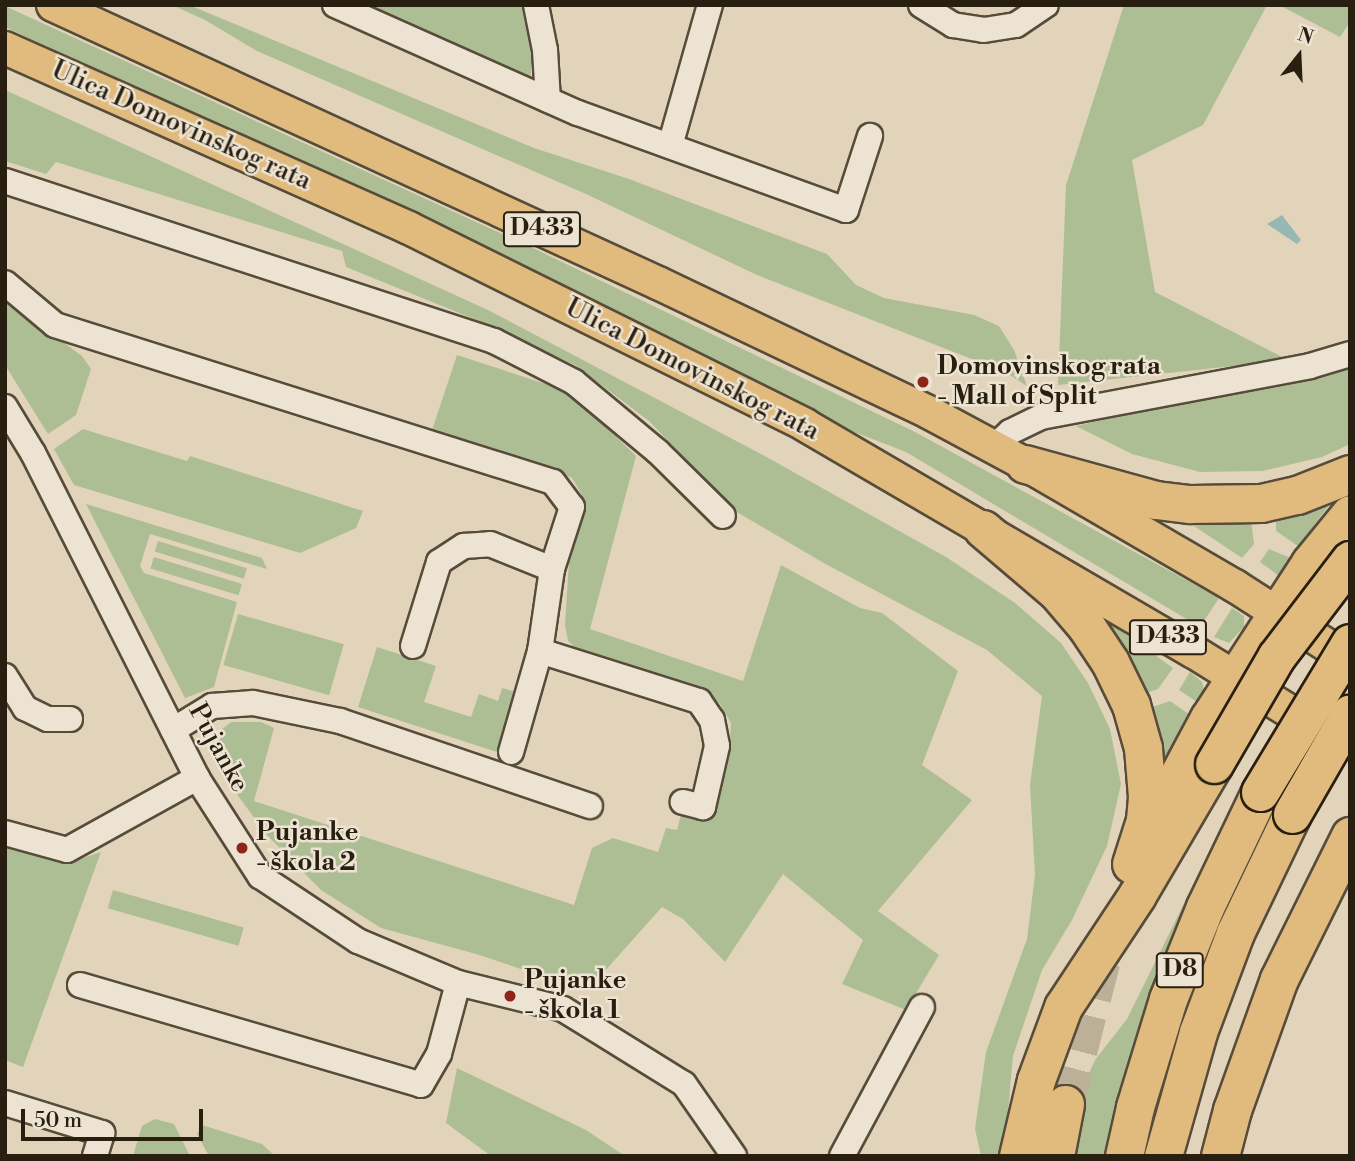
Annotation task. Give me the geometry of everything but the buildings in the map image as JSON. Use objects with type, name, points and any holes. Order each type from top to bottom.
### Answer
[{"type":"highway","points":[[1010,456],[1156,500],[1190,504],[1261,503],[1297,495],[1350,474]]},
{"type":"highway","points":[[984,529],[1057,593],[1086,626],[1110,663],[1132,705],[1143,748],[1147,797],[1145,820],[1129,871],[1209,718],[1310,563],[1350,514]]},
{"type":"highway","points":[[1018,1156],[1035,1080],[1063,1007],[1137,895],[1276,657],[1350,560]]},
{"type":"highway","name":"D8","points":[[1124,1156],[1135,1107],[1168,999],[1205,907],[1260,792],[1350,642]]},
{"type":"highway","name":"D8","points":[[1163,1156],[1198,1032],[1235,933],[1292,814],[1350,713]]},
{"type":"highway","points":[[1220,1156],[1232,1110],[1279,979],[1350,835]]},
{"type":"highway","points":[[1055,1156],[1065,1104]]},
{"type":"main road","name":"D433","points":[[57,6],[658,283],[1010,456],[1277,613],[1350,660]]},
{"type":"main road","name":"Ulica Domovinskog rata","points":[[5,48],[409,228],[805,425],[1235,677],[1350,748]]},
{"type":"street","points":[[335,5],[548,100],[846,210],[870,136]]},
{"type":"street","points":[[536,5],[545,50],[548,100]]},
{"type":"street","points":[[670,146],[710,5]]},
{"type":"street","points":[[921,5],[953,25],[984,30],[1016,24],[1046,5]]},
{"type":"street","points":[[5,181],[494,341],[574,382],[657,452],[723,516]]},
{"type":"street","points":[[5,284],[55,325],[553,482],[572,507],[552,569],[540,651],[511,752]]},
{"type":"street","points":[[1010,456],[1010,432],[1041,417],[1310,366],[1350,354]]},
{"type":"street","name":"Pujanke","points":[[5,407],[33,453],[197,778],[260,876],[358,940],[458,983],[563,1009],[684,1084],[734,1156]]},
{"type":"street","points":[[413,646],[439,562],[464,545],[490,544],[552,569]]},
{"type":"street","points":[[540,651],[699,701],[712,720],[717,746],[703,807],[683,802]]},
{"type":"street","points":[[5,676],[25,708],[48,719],[70,719]]},
{"type":"street","points":[[173,730],[212,706],[253,703],[340,721],[590,806]]},
{"type":"street","points":[[5,833],[67,850],[197,778]]},
{"type":"street","points":[[80,985],[421,1085],[439,1054],[458,983]]},
{"type":"street","points":[[842,1156],[922,1007]]},
{"type":"street","points":[[5,1102],[102,1133],[95,1156]]},
{"type":"green space","points":[[172,5],[189,5],[534,148],[629,179],[827,254],[856,285],[884,298],[974,315],[999,326],[1014,350],[1027,386],[1005,372],[757,275],[586,194],[257,51],[205,20]]},
{"type":"green space","points":[[366,5],[528,5],[534,57],[530,78]]},
{"type":"green space","points":[[1124,5],[1267,5],[1203,125],[1132,160],[1155,292],[1288,360],[1058,385],[1066,185]]},
{"type":"green space","points":[[1279,5],[1350,5],[1350,22],[1340,37]]},
{"type":"green space","points":[[5,6],[533,248],[915,432],[1219,598],[1200,627],[906,452],[826,421],[527,267],[5,27]]},
{"type":"green space","points":[[5,90],[488,310],[761,454],[946,557],[1015,603],[1061,643],[1088,683],[1110,729],[1121,784],[1107,846],[1072,920],[1042,970],[1013,1056],[1004,1156],[981,1156],[975,1129],[986,1052],[1027,939],[1035,875],[1030,785],[1042,696],[987,650],[822,562],[735,511],[649,421],[575,365],[474,319],[346,267],[342,251],[56,162],[46,174],[5,161]]},
{"type":"green space","points":[[5,299],[82,356],[91,369],[76,415],[48,434],[5,365]]},
{"type":"green space","points":[[457,355],[570,392],[636,456],[590,629],[743,681],[781,565],[860,608],[882,613],[958,671],[922,765],[972,800],[878,911],[939,955],[906,1010],[842,984],[863,940],[783,874],[725,962],[683,919],[662,907],[587,991],[476,954],[381,928],[321,890],[266,834],[228,782],[210,739],[231,722],[261,722],[274,728],[254,801],[574,905],[592,848],[613,838],[658,852],[666,828],[677,830],[682,811],[708,817],[729,758],[731,723],[720,704],[710,696],[579,651],[568,641],[565,625],[569,562],[584,508],[582,495],[572,478],[531,460],[432,430]]},
{"type":"green space","points":[[1350,362],[1350,444],[1322,457],[1263,471],[1200,472],[1132,454],[1076,426]]},
{"type":"green space","points":[[83,429],[187,461],[190,456],[363,511],[356,528],[300,553],[74,485],[54,449]]},
{"type":"green space","points":[[86,504],[262,558],[267,569],[150,534],[140,566],[144,573],[237,602],[214,687],[185,698]]},
{"type":"green space","points":[[1330,504],[1298,546],[1276,531],[1276,518]]},
{"type":"green space","points":[[1251,521],[1254,544],[1242,558],[1191,524]]},
{"type":"green space","points":[[158,541],[247,568],[244,579],[155,552]]},
{"type":"green space","points":[[1269,549],[1291,558],[1279,576],[1260,562]]},
{"type":"green space","points":[[154,557],[242,584],[238,595],[150,568]]},
{"type":"green space","points":[[1232,608],[1244,616],[1244,627],[1229,643],[1214,637]]},
{"type":"green space","points":[[238,614],[344,644],[329,695],[223,665]]},
{"type":"green space","points":[[1099,615],[1173,668],[1158,689],[1144,694]]},
{"type":"green space","points":[[377,647],[436,666],[424,702],[471,717],[479,694],[498,701],[502,688],[520,693],[500,753],[358,707]]},
{"type":"green space","points":[[1190,672],[1202,682],[1205,692],[1200,704],[1179,690]]},
{"type":"green space","points":[[1170,701],[1193,717],[1163,774],[1144,710]]},
{"type":"green space","points":[[1245,789],[1108,1156],[1071,1156],[1086,1080],[1095,1060],[1127,1019],[1236,798]]},
{"type":"green space","points":[[5,848],[68,863],[101,852],[23,1067],[5,1060]]},
{"type":"green space","points":[[113,890],[244,927],[238,946],[108,908]]},
{"type":"green space","points":[[457,1068],[586,1130],[625,1156],[491,1156],[446,1123]]},
{"type":"green space","points":[[155,1119],[174,1124],[190,1156],[133,1156],[142,1126]]},
{"type":"green space","points":[[202,1125],[262,1144],[275,1156],[209,1156],[197,1134]]},
{"type":"water","points":[[1282,215],[1301,240],[1297,244],[1267,224]]},
{"type":"tunnel","points":[[1065,1104],[1105,949]]},
{"type":"place","name":"Domovinskog rata - Mall of Split","points":[[923,382]]},
{"type":"place","name":"Pujanke - škola 2","points":[[242,848]]},
{"type":"place","name":"Pujanke - škola 1","points":[[510,996]]}]
